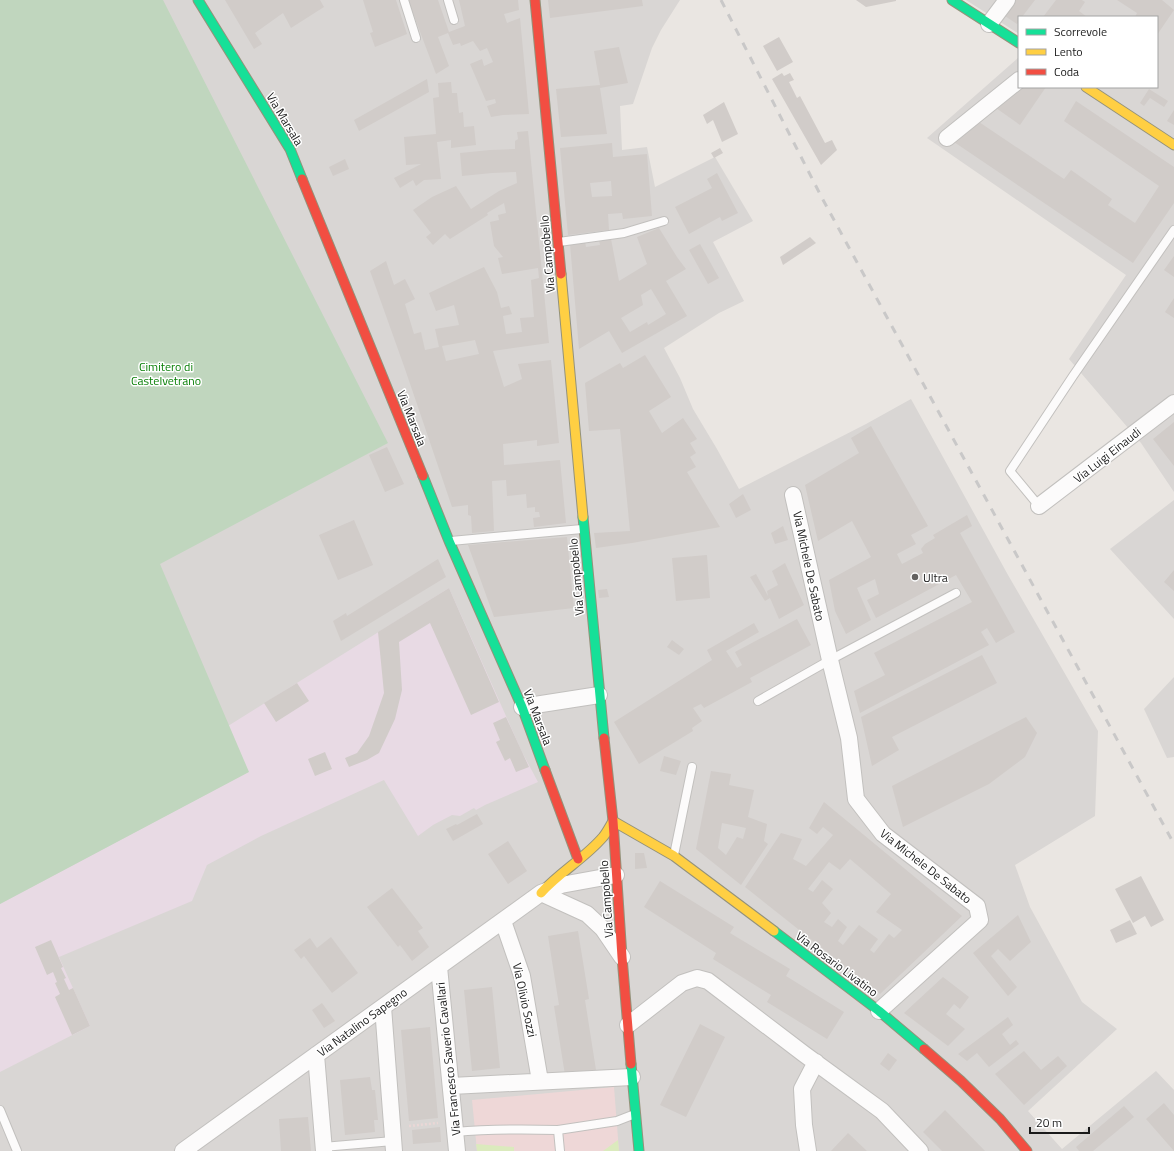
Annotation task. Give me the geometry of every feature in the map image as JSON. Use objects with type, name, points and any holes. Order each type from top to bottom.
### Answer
[{"type":"street","name":"Via Marsala","points":[[198,0],[290,149],[449,541],[522,707],[578,859]]},
{"type":"street","name":"Via Campobello","points":[[535,0],[583,529],[613,821],[622,957],[639,1151]]},
{"type":"street","points":[[952,0],[1018,42]]},
{"type":"street","points":[[989,24],[1007,0]]},
{"type":"street","points":[[947,138],[1018,81]]},
{"type":"street","points":[[1087,88],[1174,146]]},
{"type":"street","name":"Via Luigi Einaudi","points":[[1039,506],[1174,403]]},
{"type":"street","name":"Via Michele De Sabato","points":[[793,495],[849,738],[856,799],[883,834],[978,906],[980,920],[879,1011]]},
{"type":"street","points":[[522,707],[599,696]]},
{"type":"street","name":"Via Rosario Livatino","points":[[613,821],[674,856],[879,1011],[961,1081],[1000,1119],[1027,1151]]},
{"type":"street","name":"Via Natalino Sapegno","points":[[542,894],[548,886],[588,852],[604,836],[613,821]]},
{"type":"street","name":"Via Natalino Sapegno","points":[[184,1151],[542,894],[561,885],[616,875]]},
{"type":"street","points":[[542,894],[587,914],[603,929],[622,957]]},
{"type":"street","name":"Via Olivio Sozzi","points":[[503,921],[522,976],[540,1081]]},
{"type":"street","name":"Via Francesco Saverio Cavallari","points":[[439,967],[457,1151]]},
{"type":"street","points":[[628,1025],[682,984],[696,978],[708,981],[882,1111],[920,1151]]},
{"type":"street","points":[[383,1007],[393,1140]]},
{"type":"street","points":[[316,1055],[323,1149]]},
{"type":"street","points":[[808,1151],[804,1125],[802,1089],[816,1062]]},
{"type":"street","points":[[451,1086],[632,1077]]},
{"type":"lane","points":[[404,0],[416,38]]},
{"type":"lane","points":[[448,0],[454,20]]},
{"type":"lane","points":[[558,242],[624,233],[664,221]]},
{"type":"lane","points":[[1039,506],[1010,471],[1073,376],[1174,230]]},
{"type":"lane","points":[[449,541],[583,529]]},
{"type":"lane","points":[[758,701],[830,660],[956,593]]},
{"type":"lane","points":[[674,856],[692,767]]},
{"type":"lane","points":[[0,1110],[17,1151]]},
{"type":"lane","points":[[455,1126],[495,1130],[558,1130],[617,1121],[636,1114]]},
{"type":"lane","points":[[558,1130],[560,1151]]},
{"type":"lane","points":[[323,1149],[393,1140]]},
{"type":"path","points":[[393,1140],[455,1126]]},
{"type":"shaded area","points":[[0,0],[680,0],[661,30],[652,48],[633,104],[620,106],[622,150],[647,147],[655,187],[715,157],[753,221],[713,242],[744,301],[719,313],[664,348],[680,378],[693,409],[739,489],[866,424],[911,399],[1008,575],[1098,731],[1095,816],[1015,865],[1030,907],[1082,1002],[1117,1029],[1028,1111],[1062,1149],[1156,1071],[1174,1090],[1174,1151],[0,1151]]},
{"type":"shaded area","points":[[966,0],[1174,0],[1174,492],[1141,443],[1069,359],[1126,275],[927,138],[1018,58],[1018,88],[1158,88],[1158,16],[1018,16],[1018,33]]},
{"type":"shaded area","points":[[1174,500],[1174,619],[1110,549]]},
{"type":"shaded area","points":[[449,588],[522,752],[538,782],[476,810],[474,808],[460,816],[452,815],[433,825],[418,836],[384,780],[261,836],[207,865],[192,901],[59,957],[90,1026],[0,1072],[0,904],[248,772],[228,726]]},
{"type":"shaded area","points":[[1174,677],[1174,757],[1167,758],[1144,709]]},
{"type":"shaded area","points":[[614,1087],[619,1151],[477,1151],[472,1100]]},
{"type":"green space","name":"Cimitero di Castelvetrano","points":[[0,0],[163,0],[388,443],[160,564],[249,772],[0,904]]},
{"type":"green space","points":[[618,1140],[619,1151],[603,1151]]},
{"type":"green space","points":[[476,1144],[514,1147],[514,1151],[477,1151]]},
{"type":"building","points":[[225,0],[320,0],[324,7],[291,28],[283,13],[255,33],[262,44],[254,49]]},
{"type":"building","points":[[363,0],[396,0],[407,34],[375,47],[370,33],[373,32]]},
{"type":"building","points":[[408,0],[438,0],[449,32],[465,26],[459,0],[518,0],[519,10],[504,14],[507,23],[520,18],[529,114],[491,117],[487,106],[496,103],[495,99],[486,101],[470,64],[482,59],[484,66],[493,62],[487,48],[480,51],[473,41],[461,46],[460,43],[453,45],[448,33],[438,37],[449,66],[436,74]]},
{"type":"building","points":[[548,0],[642,0],[643,6],[550,18]]},
{"type":"building","points":[[856,0],[896,0],[896,1],[866,7]]},
{"type":"building","points":[[1013,0],[1035,0],[1023,16],[1018,16],[1017,24],[1002,14]]},
{"type":"building","points":[[1056,0],[1082,0],[1085,2],[1079,11],[1086,16],[1044,16]]},
{"type":"building","points":[[1117,0],[1162,0],[1174,10],[1158,34],[1158,16],[1136,16],[1137,13]]},
{"type":"building","points":[[779,37],[793,62],[777,71],[763,46]]},
{"type":"building","points":[[619,47],[628,83],[600,88],[607,134],[561,137],[556,89],[600,85],[594,51]]},
{"type":"building","points":[[782,73],[784,76],[790,73],[794,80],[789,82],[797,98],[800,96],[825,143],[832,140],[837,150],[821,165],[772,79]]},
{"type":"building","points":[[427,79],[429,92],[359,131],[354,120]]},
{"type":"building","points":[[451,82],[452,93],[457,93],[459,113],[463,112],[464,127],[474,126],[476,145],[451,148],[451,140],[437,142],[441,179],[424,180],[416,186],[413,180],[400,188],[394,178],[421,164],[406,165],[404,137],[436,134],[433,98],[439,97],[438,83]]},
{"type":"building","points":[[1022,88],[1045,88],[1020,125],[996,108]]},
{"type":"building","points":[[1149,89],[1168,101],[1164,107],[1150,98],[1144,106],[1140,103]]},
{"type":"building","points":[[1076,101],[1174,167],[1174,203],[1133,263],[954,142],[979,122],[1064,179],[1071,170],[1112,199],[1108,205],[1135,223],[1159,186],[1064,121]]},
{"type":"building","points":[[724,102],[738,134],[722,142],[713,120],[707,124],[703,115]]},
{"type":"building","points":[[1174,110],[1174,125],[1167,121]]},
{"type":"building","points":[[528,131],[549,343],[493,351],[504,387],[522,379],[518,364],[551,360],[559,443],[537,446],[537,440],[503,444],[504,465],[560,460],[566,523],[534,527],[533,518],[540,517],[539,512],[535,512],[535,507],[527,508],[526,494],[507,496],[506,480],[492,481],[494,531],[472,533],[471,516],[468,515],[468,505],[452,507],[370,271],[386,261],[394,285],[405,279],[415,299],[405,304],[414,334],[421,332],[425,350],[439,347],[435,329],[459,325],[454,305],[436,311],[429,293],[484,267],[497,292],[501,308],[509,306],[512,314],[503,316],[506,334],[522,332],[520,318],[534,317],[531,280],[539,278],[538,268],[502,274],[498,258],[503,257],[494,246],[490,222],[499,220],[498,215],[506,213],[504,203],[450,239],[445,234],[433,245],[426,237],[431,233],[413,210],[432,197],[456,186],[471,209],[499,191],[517,183],[516,172],[462,176],[460,153],[515,149],[515,141],[518,139],[517,132]],"holes":[[[475,340],[479,354],[446,361],[442,346]]]},
{"type":"building","points":[[612,143],[613,157],[647,154],[652,216],[623,219],[622,213],[608,214],[609,230],[568,235],[560,148]],"holes":[[[611,181],[612,196],[592,197],[590,183]]]},
{"type":"building","points":[[720,148],[723,153],[714,158],[711,153]]},
{"type":"building","points":[[345,159],[349,169],[333,176],[329,167]]},
{"type":"building","points":[[717,173],[738,213],[722,221],[720,217],[689,234],[675,207],[712,188],[707,179]]},
{"type":"building","points":[[659,228],[686,269],[666,281],[687,316],[622,353],[609,331],[579,349],[570,244],[585,241],[586,247],[600,245],[599,240],[611,239],[619,281],[647,264],[637,237]],"holes":[[[651,289],[666,314],[648,325],[647,322],[630,332],[621,318],[643,305],[641,295]]]},
{"type":"building","points":[[810,237],[816,243],[783,265],[780,257]]},
{"type":"building","points":[[700,244],[719,278],[708,284],[689,250]]},
{"type":"building","points":[[1174,256],[1174,277],[1164,270]]},
{"type":"building","points":[[1174,298],[1174,318],[1165,312]]},
{"type":"building","points":[[645,355],[671,397],[649,411],[662,433],[683,418],[697,439],[690,443],[696,453],[690,457],[696,467],[687,472],[720,527],[596,548],[594,533],[630,531],[620,429],[589,431],[585,383],[620,363],[623,368]]},
{"type":"building","points":[[1174,422],[1174,466],[1153,439]]},
{"type":"building","points":[[871,426],[928,526],[911,535],[916,544],[897,554],[902,564],[923,553],[921,549],[925,544],[935,538],[933,535],[967,515],[972,526],[960,533],[1015,632],[996,643],[987,628],[981,632],[989,645],[860,713],[854,691],[885,675],[874,653],[972,602],[956,575],[876,618],[867,600],[879,594],[875,579],[857,588],[871,620],[846,634],[835,611],[829,580],[871,557],[852,521],[818,541],[805,485],[859,453],[851,438]]},
{"type":"building","points":[[387,447],[404,484],[385,492],[369,455]]},
{"type":"building","points":[[743,494],[751,510],[736,518],[729,504]]},
{"type":"building","points":[[354,520],[373,565],[338,580],[319,535]]},
{"type":"building","points":[[783,526],[788,540],[775,544],[771,533]]},
{"type":"building","points":[[567,537],[574,608],[494,617],[468,545]]},
{"type":"building","points":[[707,555],[710,598],[676,601],[672,558]]},
{"type":"building","points":[[438,559],[446,577],[341,641],[333,621],[346,613],[347,616]]},
{"type":"building","points":[[785,563],[804,605],[779,619],[770,598],[765,601],[750,577],[756,574],[768,596],[767,591],[778,585],[772,571]]},
{"type":"building","points":[[1174,570],[1174,591],[1164,582]]},
{"type":"building","points":[[449,588],[499,702],[471,715],[430,623],[399,642],[402,690],[395,719],[379,753],[367,760],[349,767],[345,758],[357,753],[369,736],[384,693],[378,632]]},
{"type":"building","points":[[607,589],[609,597],[599,598],[598,590]]},
{"type":"building","points":[[797,619],[811,645],[750,678],[752,682],[704,708],[701,704],[693,708],[702,721],[692,728],[693,731],[639,764],[614,722],[712,660],[707,650],[754,623],[759,632],[726,651],[737,668],[742,665],[735,652]]},
{"type":"building","points":[[672,640],[684,649],[679,655],[667,647]]},
{"type":"building","points":[[982,655],[997,683],[892,737],[899,750],[872,766],[861,717]]},
{"type":"building","points":[[297,683],[309,701],[276,722],[264,703]]},
{"type":"building","points":[[506,717],[529,767],[516,772],[510,758],[505,761],[496,742],[500,740],[493,723]]},
{"type":"building","points":[[1026,717],[1037,733],[1025,757],[989,784],[903,827],[892,786]]},
{"type":"building","points":[[325,752],[332,769],[315,776],[308,759]]},
{"type":"building","points":[[664,756],[681,761],[676,775],[660,771]]},
{"type":"building","points":[[711,771],[731,774],[729,785],[754,790],[748,817],[767,824],[764,841],[768,844],[741,885],[696,849]],"holes":[[[722,823],[746,828],[743,839],[737,837],[726,855],[718,848]]]},
{"type":"building","points":[[824,802],[962,916],[880,994],[745,887],[781,833],[802,839],[793,859],[806,866],[833,835],[823,827],[817,834],[809,828]],"holes":[[[850,859],[891,894],[876,912],[902,930],[894,938],[889,934],[874,953],[870,950],[878,939],[859,925],[843,945],[838,941],[847,927],[838,919],[832,927],[824,922],[831,913],[822,903],[833,889],[822,880],[813,892],[808,889],[829,862],[840,870]]]},
{"type":"building","points":[[477,814],[483,824],[453,841],[446,829]]},
{"type":"building","points":[[508,841],[527,871],[508,884],[488,854]]},
{"type":"building","points":[[635,853],[644,853],[647,868],[635,869]]},
{"type":"building","points":[[1141,876],[1164,920],[1151,927],[1145,916],[1133,923],[1115,889]]},
{"type":"building","points":[[660,881],[734,927],[730,933],[790,969],[786,976],[844,1012],[827,1039],[767,1002],[771,995],[713,959],[716,953],[644,907]]},
{"type":"building","points":[[392,888],[423,928],[418,931],[429,947],[412,961],[400,945],[398,947],[367,907]]},
{"type":"building","points":[[1018,915],[1031,942],[1010,961],[998,949],[991,956],[1017,987],[1008,996],[973,953]]},
{"type":"building","points":[[1130,920],[1137,934],[1116,943],[1110,930]]},
{"type":"building","points":[[578,931],[589,999],[585,1000],[596,1070],[565,1075],[554,1006],[559,1005],[548,936]]},
{"type":"building","points":[[331,937],[358,973],[332,993],[304,956],[301,959],[294,950],[310,938],[317,948]]},
{"type":"building","points":[[51,940],[63,967],[61,968],[66,978],[64,979],[69,990],[73,988],[90,1026],[72,1035],[55,997],[60,994],[55,983],[57,982],[53,972],[47,975],[35,947]]},
{"type":"building","points":[[943,977],[969,997],[960,1009],[954,1004],[946,1014],[965,1029],[948,1046],[904,1013]]},
{"type":"building","points":[[492,987],[500,1068],[472,1071],[464,990]]},
{"type":"building","points":[[322,1003],[335,1021],[324,1028],[312,1010]]},
{"type":"building","points":[[1008,1017],[1013,1025],[1002,1034],[1010,1045],[1016,1040],[1019,1044],[989,1067],[977,1053],[967,1061],[958,1054]]},
{"type":"building","points":[[700,1024],[725,1037],[686,1117],[660,1105]]},
{"type":"building","points":[[430,1027],[438,1118],[409,1121],[401,1030]]},
{"type":"building","points":[[1024,1051],[1041,1070],[1058,1056],[1067,1066],[1024,1105],[995,1074]]},
{"type":"building","points":[[888,1053],[897,1060],[889,1071],[880,1064]]},
{"type":"building","points":[[370,1077],[372,1090],[375,1090],[378,1120],[374,1120],[375,1132],[345,1135],[340,1080]]},
{"type":"building","points":[[1164,1103],[1174,1115],[1174,1151],[1146,1119]]},
{"type":"building","points":[[1124,1106],[1134,1117],[1093,1151],[1079,1151],[1076,1147]]},
{"type":"building","points":[[945,1110],[985,1151],[942,1151],[923,1132]]},
{"type":"building","points":[[308,1117],[311,1151],[281,1151],[279,1119]]},
{"type":"building","points":[[440,1127],[441,1142],[413,1144],[412,1130]]},
{"type":"building","points":[[848,1133],[867,1151],[831,1151]]},
{"type":"railway","points":[[721,0],[822,198],[1174,844]]},
{"type":"traffic: fast","points":[[198,0],[290,149],[302,179]]},
{"type":"traffic: fast","points":[[952,0],[1018,42]]},
{"type":"traffic: fast","points":[[423,476],[449,541],[522,707],[545,770]]},
{"type":"traffic: fast","points":[[583,517],[604,738]]},
{"type":"traffic: fast","points":[[774,931],[879,1011],[924,1049]]},
{"type":"traffic: fast","points":[[631,1064],[639,1151]]},
{"type":"traffic: slow","points":[[1088,88],[1174,145]]},
{"type":"traffic: slow","points":[[561,274],[583,517]]},
{"type":"traffic: slow","points":[[541,893],[556,878],[596,845],[613,821],[674,856],[774,931]]},
{"type":"traffic: jam","points":[[535,0],[561,274]]},
{"type":"traffic: jam","points":[[302,179],[423,476]]},
{"type":"traffic: jam","points":[[604,738],[613,821],[631,1064]]},
{"type":"traffic: jam","points":[[545,770],[578,859]]},
{"type":"traffic: jam","points":[[924,1049],[961,1081],[1000,1119],[1027,1151]]},
{"type":"place","name":"Ultra","points":[[915,577]]}]
